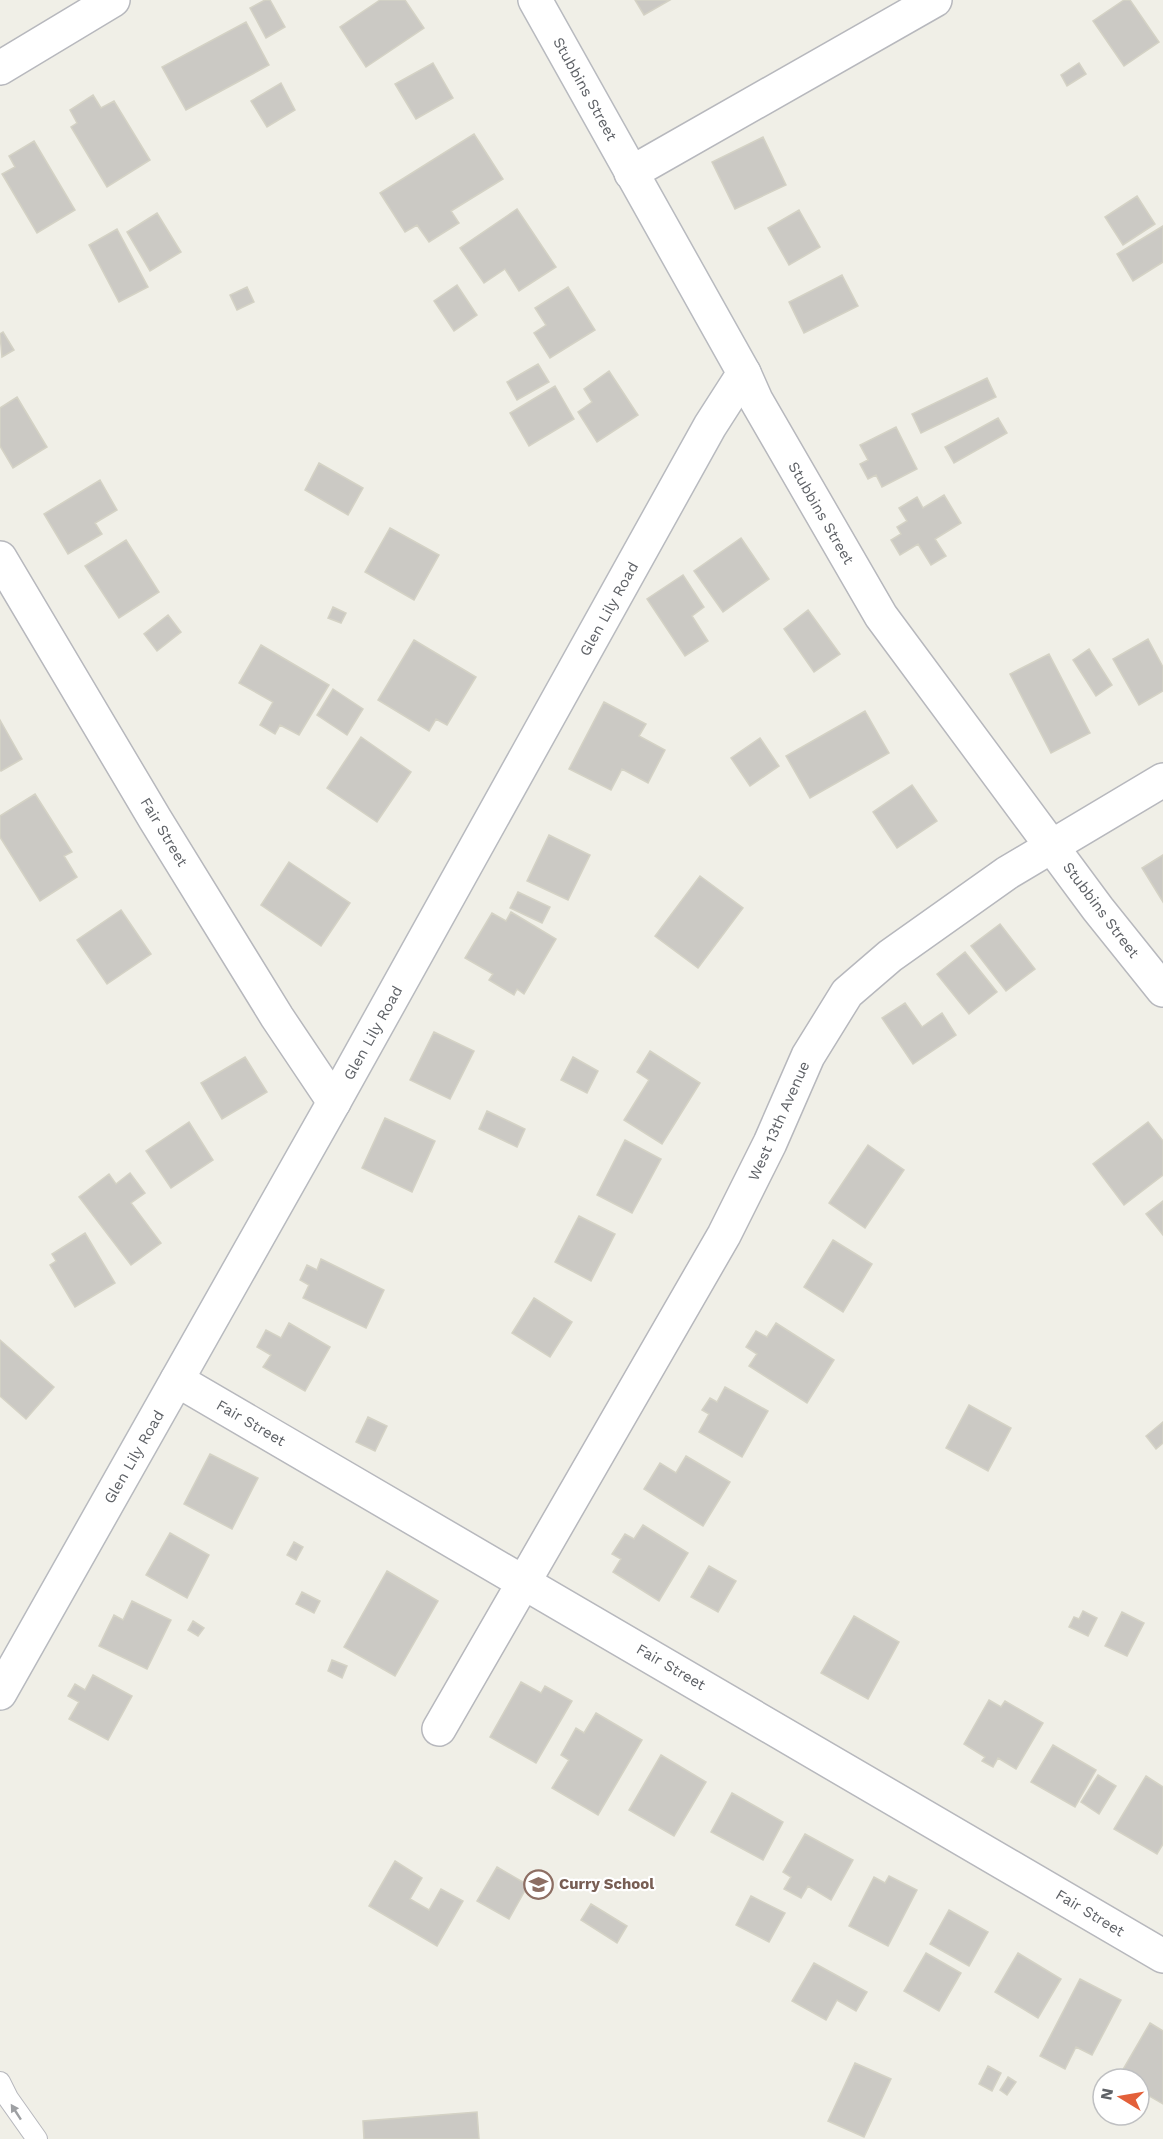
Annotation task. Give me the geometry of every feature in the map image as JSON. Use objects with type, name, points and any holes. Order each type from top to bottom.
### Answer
[{"type":"street","points":[[0,68],[114,0]]},
{"type":"street","name":"Stubbins Street","points":[[535,0],[744,373],[756,400],[881,616],[1098,909],[1163,990]]},
{"type":"street","points":[[632,173],[935,0]]},
{"type":"street","name":"Glen Lily Road","points":[[0,1693],[334,1102],[710,426],[744,373]]},
{"type":"street","name":"Fair Street","points":[[0,558],[155,819],[277,1017],[334,1102]]},
{"type":"street","name":"West 13th Avenue","points":[[439,1729],[724,1235],[766,1152],[808,1056],[828,1019],[847,993],[890,956],[1007,873],[1163,780]]},
{"type":"street","name":"Fair Street","points":[[177,1380],[1163,1956]]},
{"type":"lane","points":[[0,2082],[14,2108],[37,2139]]},
{"type":"building","points":[[265,0],[270,0],[285,27],[266,38],[250,8]]},
{"type":"building","points":[[380,0],[405,0],[424,28],[366,67],[340,27]]},
{"type":"building","points":[[635,0],[670,0],[644,15]]},
{"type":"building","points":[[1124,0],[1130,0],[1159,42],[1124,66],[1093,21]]},
{"type":"building","points":[[246,22],[269,65],[186,110],[162,67]]},
{"type":"building","points":[[433,63],[453,98],[416,119],[395,84]]},
{"type":"building","points":[[1079,63],[1086,74],[1067,86],[1061,75]]},
{"type":"building","points":[[281,83],[295,110],[267,127],[251,101]]},
{"type":"building","points":[[93,95],[101,108],[114,101],[150,160],[107,187],[71,127],[77,123],[70,110]]},
{"type":"building","points":[[474,134],[503,179],[451,211],[459,223],[429,242],[417,225],[405,232],[380,193]]},
{"type":"building","points":[[763,137],[786,185],[735,209],[712,162]]},
{"type":"building","points":[[34,141],[75,210],[37,233],[2,174],[15,167],[9,156]]},
{"type":"building","points":[[1137,196],[1155,224],[1123,245],[1105,217]]},
{"type":"building","points":[[517,209],[556,267],[519,291],[505,269],[484,283],[460,248]]},
{"type":"building","points":[[799,210],[820,247],[789,265],[768,228]]},
{"type":"building","points":[[157,213],[181,252],[150,271],[127,232]]},
{"type":"building","points":[[1163,226],[1163,262],[1133,281],[1117,254]]},
{"type":"building","points":[[117,229],[148,287],[119,302],[89,245]]},
{"type":"building","points":[[842,275],[858,306],[804,333],[789,302]]},
{"type":"building","points":[[457,285],[477,315],[454,331],[434,301]]},
{"type":"building","points":[[247,287],[254,302],[237,310],[230,295]]},
{"type":"building","points":[[568,287],[595,330],[550,358],[534,333],[546,325],[535,308]]},
{"type":"building","points":[[3,332],[14,350],[2,357],[0,334]]},
{"type":"building","points":[[538,364],[549,382],[517,400],[507,382]]},
{"type":"building","points":[[609,371],[638,415],[597,442],[578,412],[592,402],[584,389]]},
{"type":"building","points":[[987,378],[996,397],[921,433],[912,414]]},
{"type":"building","points":[[555,386],[574,419],[529,446],[510,413]]},
{"type":"building","points":[[17,397],[47,447],[13,468],[0,446],[0,408]]},
{"type":"building","points":[[998,418],[1007,433],[954,463],[945,447]]},
{"type":"building","points":[[896,427],[917,469],[882,487],[876,475],[868,479],[860,464],[868,460],[860,445]]},
{"type":"building","points":[[319,463],[363,488],[348,515],[305,490]]},
{"type":"building","points":[[100,480],[117,510],[95,523],[102,534],[68,554],[44,514]]},
{"type":"building","points":[[944,495],[961,523],[935,539],[946,556],[931,565],[918,544],[900,555],[891,540],[901,534],[897,527],[907,521],[899,508],[917,497],[923,508]]},
{"type":"building","points":[[390,528],[439,555],[414,600],[365,572]]},
{"type":"building","points":[[741,538],[769,579],[723,612],[694,571]]},
{"type":"building","points":[[126,540],[159,592],[119,618],[85,566]]},
{"type":"building","points":[[683,575],[704,607],[692,616],[708,641],[685,656],[647,599]]},
{"type":"building","points":[[333,607],[346,613],[341,623],[328,618]]},
{"type":"building","points":[[808,610],[840,654],[814,672],[784,629]]},
{"type":"building","points":[[168,615],[181,632],[157,651],[144,634]]},
{"type":"building","points":[[1148,639],[1163,667],[1163,691],[1139,705],[1113,659]]},
{"type":"building","points":[[414,640],[476,677],[447,725],[436,719],[429,731],[378,700]]},
{"type":"building","points":[[261,645],[329,685],[299,735],[280,725],[275,734],[260,725],[273,702],[239,683]]},
{"type":"building","points":[[1089,649],[1112,685],[1096,696],[1073,660]]},
{"type":"building","points":[[1049,654],[1090,733],[1051,753],[1010,674]]},
{"type":"building","points":[[333,689],[363,709],[347,735],[317,715]]},
{"type":"building","points":[[604,702],[646,724],[639,736],[665,750],[648,783],[622,769],[611,790],[569,769]]},
{"type":"building","points":[[865,711],[889,753],[810,798],[786,756]]},
{"type":"building","points":[[0,720],[22,759],[1,771],[0,770]]},
{"type":"building","points":[[361,737],[411,772],[377,822],[327,788]]},
{"type":"building","points":[[760,738],[779,766],[750,786],[731,758]]},
{"type":"building","points":[[912,785],[937,821],[897,848],[873,812]]},
{"type":"building","points":[[35,794],[72,852],[64,856],[77,877],[40,901],[0,837],[0,816]]},
{"type":"building","points":[[549,835],[590,855],[568,900],[527,881]]},
{"type":"building","points":[[1163,855],[1163,902],[1142,868]]},
{"type":"building","points":[[289,862],[350,903],[321,946],[261,905]]},
{"type":"building","points":[[700,876],[743,908],[698,968],[655,936]]},
{"type":"building","points":[[518,892],[550,907],[542,923],[510,908]]},
{"type":"building","points":[[121,910],[151,954],[107,984],[77,940]]},
{"type":"building","points":[[511,912],[556,939],[524,994],[517,989],[514,995],[489,980],[493,974],[465,958],[492,913],[506,921]]},
{"type":"building","points":[[1000,924],[1035,969],[1006,991],[971,946]]},
{"type":"building","points":[[965,952],[997,992],[969,1014],[937,974]]},
{"type":"building","points":[[905,1003],[922,1027],[942,1013],[956,1035],[913,1064],[882,1018]]},
{"type":"building","points":[[434,1032],[474,1051],[450,1099],[410,1080]]},
{"type":"building","points":[[650,1051],[700,1083],[662,1144],[624,1120],[649,1080],[637,1072]]},
{"type":"building","points":[[245,1057],[267,1092],[222,1119],[201,1083]]},
{"type":"building","points":[[573,1057],[598,1071],[587,1093],[561,1080]]},
{"type":"building","points":[[487,1111],[525,1129],[517,1147],[479,1129]]},
{"type":"building","points":[[385,1118],[435,1141],[412,1192],[362,1168]]},
{"type":"building","points":[[189,1122],[213,1160],[171,1188],[146,1151]]},
{"type":"building","points":[[1148,1122],[1163,1141],[1163,1175],[1124,1205],[1093,1164]]},
{"type":"building","points":[[625,1140],[661,1159],[632,1213],[597,1195]]},
{"type":"building","points":[[868,1145],[904,1170],[865,1228],[829,1203]]},
{"type":"building","points":[[130,1173],[145,1193],[131,1203],[161,1243],[131,1265],[79,1197],[109,1174],[116,1184]]},
{"type":"building","points":[[1163,1201],[1163,1235],[1146,1214]]},
{"type":"building","points":[[579,1216],[615,1234],[591,1281],[555,1262]]},
{"type":"building","points":[[85,1233],[115,1283],[75,1307],[50,1265],[56,1261],[52,1254]]},
{"type":"building","points":[[833,1240],[872,1264],[843,1312],[804,1287]]},
{"type":"building","points":[[321,1259],[384,1290],[366,1328],[303,1298],[309,1285],[300,1280],[307,1265],[317,1270]]},
{"type":"building","points":[[534,1298],[572,1322],[550,1357],[512,1333]]},
{"type":"building","points":[[289,1323],[330,1347],[305,1391],[263,1367],[271,1355],[257,1347],[266,1330],[281,1338]]},
{"type":"building","points":[[776,1323],[834,1360],[807,1403],[749,1366],[757,1354],[746,1347],[756,1331],[767,1337]]},
{"type":"building","points":[[0,1340],[54,1387],[26,1419],[0,1396]]},
{"type":"building","points":[[725,1387],[768,1411],[742,1457],[699,1432],[709,1414],[702,1410],[710,1398],[717,1402]]},
{"type":"building","points":[[969,1405],[1011,1428],[988,1471],[946,1448]]},
{"type":"building","points":[[368,1417],[387,1426],[375,1451],[356,1442]]},
{"type":"building","points":[[1163,1422],[1163,1443],[1156,1449],[1146,1436]]},
{"type":"building","points":[[210,1454],[258,1478],[232,1529],[184,1504]]},
{"type":"building","points":[[686,1456],[730,1482],[703,1526],[644,1489],[660,1463],[676,1473]]},
{"type":"building","points":[[643,1525],[688,1553],[659,1601],[613,1572],[621,1559],[612,1554],[625,1534],[634,1539]]},
{"type":"building","points":[[170,1533],[209,1555],[187,1598],[146,1575]]},
{"type":"building","points":[[294,1542],[303,1547],[296,1560],[287,1555]]},
{"type":"building","points":[[709,1566],[736,1581],[718,1612],[691,1597]]},
{"type":"building","points":[[387,1571],[438,1601],[395,1676],[344,1647]]},
{"type":"building","points":[[302,1592],[320,1601],[314,1613],[296,1604]]},
{"type":"building","points":[[132,1601],[171,1620],[147,1669],[99,1646],[114,1615],[123,1620]]},
{"type":"building","points":[[1083,1611],[1097,1618],[1088,1636],[1069,1627],[1074,1617],[1079,1619]]},
{"type":"building","points":[[1122,1612],[1144,1623],[1127,1656],[1105,1646]]},
{"type":"building","points":[[854,1616],[899,1642],[868,1699],[821,1673]]},
{"type":"building","points":[[193,1621],[204,1628],[198,1636],[188,1630]]},
{"type":"building","points":[[332,1660],[347,1666],[342,1678],[328,1671]]},
{"type":"building","points":[[93,1675],[132,1696],[108,1740],[69,1719],[79,1702],[68,1696],[75,1684],[85,1690]]},
{"type":"building","points":[[521,1682],[541,1693],[545,1686],[572,1701],[536,1763],[490,1737]]},
{"type":"building","points":[[989,1700],[1001,1707],[1005,1701],[1043,1723],[1016,1769],[998,1758],[993,1767],[982,1761],[985,1757],[964,1744]]},
{"type":"building","points":[[596,1713],[642,1740],[598,1815],[552,1788],[569,1760],[561,1755],[576,1728],[584,1733]]},
{"type":"building","points":[[1053,1745],[1096,1770],[1075,1807],[1031,1782]]},
{"type":"building","points":[[661,1755],[706,1782],[674,1836],[629,1810]]},
{"type":"building","points":[[1098,1775],[1116,1786],[1099,1814],[1081,1802]]},
{"type":"building","points":[[1146,1776],[1163,1787],[1163,1844],[1157,1854],[1114,1829]]},
{"type":"building","points":[[732,1793],[783,1822],[763,1860],[711,1832]]},
{"type":"building","points":[[805,1834],[853,1860],[831,1900],[808,1886],[801,1898],[784,1889],[791,1877],[783,1872]]},
{"type":"building","points":[[395,1861],[422,1878],[410,1899],[429,1910],[441,1889],[463,1901],[437,1946],[369,1906]]},
{"type":"building","points":[[497,1867],[528,1885],[509,1919],[477,1901]]},
{"type":"building","points":[[889,1876],[917,1890],[888,1946],[849,1926],[874,1877],[885,1883]]},
{"type":"building","points":[[751,1896],[785,1913],[769,1942],[736,1925]]},
{"type":"building","points":[[591,1904],[627,1926],[617,1943],[581,1920]]},
{"type":"building","points":[[949,1910],[988,1932],[969,1966],[930,1944]]},
{"type":"building","points":[[926,1953],[961,1973],[939,2011],[904,1991]]},
{"type":"building","points":[[1018,1953],[1061,1979],[1038,2018],[995,1992]]},
{"type":"building","points":[[814,1963],[867,1992],[856,2011],[837,2000],[826,2020],[792,2001]]},
{"type":"building","points":[[1080,1979],[1121,2000],[1092,2055],[1076,2047],[1065,2069],[1040,2056]]},
{"type":"building","points":[[1150,2023],[1163,2031],[1163,2104],[1151,2097],[1151,2067],[1124,2067]]},
{"type":"building","points":[[855,2063],[891,2079],[864,2137],[828,2121]]},
{"type":"building","points":[[988,2066],[1001,2073],[992,2091],[979,2084]]},
{"type":"building","points":[[1008,2077],[1016,2082],[1007,2095],[1000,2090]]},
{"type":"building","points":[[477,2112],[479,2139],[364,2139],[363,2121]]},
{"type":"place","name":"Curry School","points":[[538,1884]]}]
